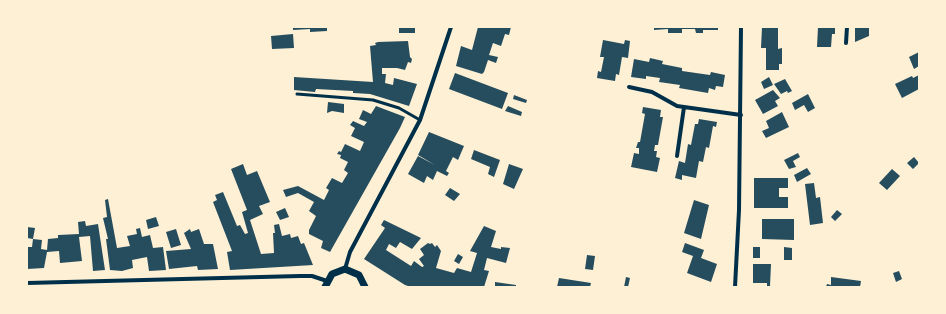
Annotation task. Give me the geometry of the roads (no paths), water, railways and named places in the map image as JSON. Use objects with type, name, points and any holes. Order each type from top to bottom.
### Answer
[{"type":"street","points":[[345,269],[350,252],[420,120],[451,27]]},
{"type":"street","points":[[735,287],[739,210],[741,27]]},
{"type":"street","points":[[846,43],[847,27]]},
{"type":"street","points":[[629,87],[652,92],[672,104],[684,107],[741,115]]},
{"type":"street","points":[[677,156],[684,107]]},
{"type":"street","points":[[27,283],[312,276],[326,284],[334,273],[345,269],[359,275],[365,287]]},
{"type":"lane","points":[[297,94],[373,100],[399,108],[420,120]]}]
